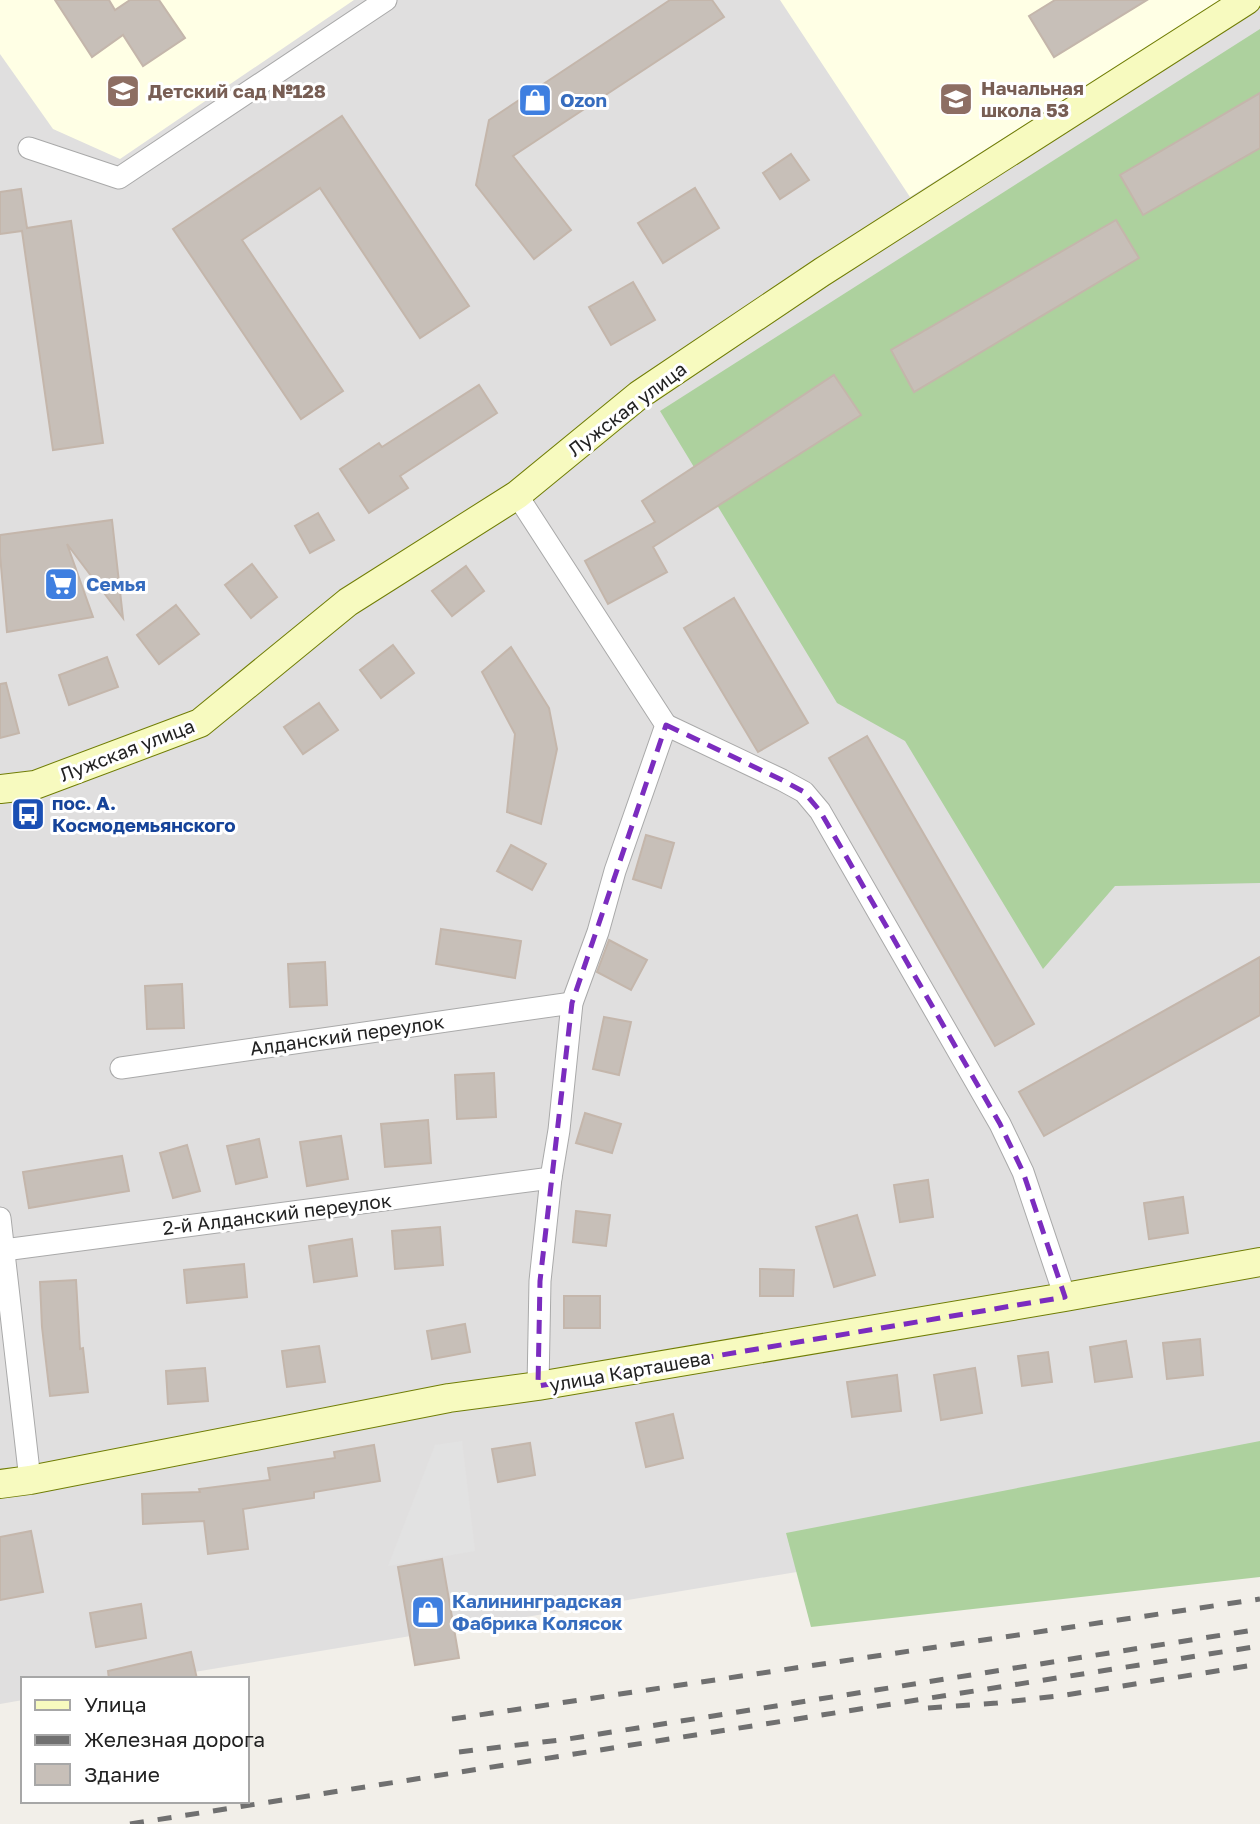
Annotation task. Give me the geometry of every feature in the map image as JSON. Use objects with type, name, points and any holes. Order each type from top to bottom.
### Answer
[{"type":"street","points":[[29,148],[119,178],[386,0]]},
{"type":"street","name":"Лужская улица","points":[[0,789],[35,785],[200,723],[348,602],[517,495],[639,395],[834,265],[1247,0]]},
{"type":"street","points":[[517,495],[666,725],[804,792],[820,811],[1000,1124],[1023,1172],[1066,1297]]},
{"type":"street","points":[[538,1387],[540,1282],[572,1003],[666,725]]},
{"type":"street","name":"Алданский переулок","points":[[121,1068],[572,1003]]},
{"type":"street","name":"2-й Алданский переулок","points":[[4,1250],[551,1178]]},
{"type":"street","points":[[0,1218],[30,1480]]},
{"type":"street","name":"улица Карташева","points":[[0,1484],[449,1398],[538,1387],[1260,1262]]},
{"type":"highlighted area","points":[[666,725],[804,792],[820,811],[1000,1124],[1023,1172],[1065,1297],[538,1386],[540,1281],[572,1003]]},
{"type":"shaded area","points":[[0,0],[1260,0],[1260,1495],[164,1677],[21,1677],[21,1700],[0,1704]]},
{"type":"shaded area","name":"Детский сад №128","points":[[0,0],[354,0],[120,159],[53,129],[0,54]]},
{"type":"shaded area","name":"Начальная школа 53","points":[[780,0],[1223,0],[910,197]]},
{"type":"shaded area","points":[[462,1441],[475,1551],[388,1566],[435,1445]]},
{"type":"green space","points":[[1260,29],[1260,883],[1115,886],[1043,969],[905,741],[837,703],[660,411]]},
{"type":"green space","points":[[1260,1441],[1260,1577],[811,1627],[786,1533]]},
{"type":"building","points":[[55,0],[109,0],[115,10],[130,0],[159,0],[185,38],[143,66],[123,35],[92,57]]},
{"type":"building","points":[[670,0],[712,0],[724,17],[513,156],[571,230],[534,259],[476,185],[489,120]]},
{"type":"building","points":[[1055,0],[1147,0],[1054,57],[1029,16]]},
{"type":"building","points":[[1260,93],[1260,148],[1143,215],[1120,175]]},
{"type":"building","points":[[342,116],[469,306],[420,338],[320,188],[242,240],[343,391],[301,419],[173,229]]},
{"type":"building","points":[[791,154],[809,180],[780,199],[763,173]]},
{"type":"building","points":[[695,188],[719,228],[663,263],[638,223]]},
{"type":"building","points":[[21,189],[27,228],[71,221],[103,443],[53,450],[22,231],[0,234],[0,192]]},
{"type":"building","points":[[1116,220],[1139,258],[914,392],[891,350]]},
{"type":"building","points":[[633,282],[655,320],[611,345],[589,307]]},
{"type":"building","points":[[834,375],[861,415],[653,547],[667,572],[608,604],[585,561],[655,522],[642,501]]},
{"type":"building","points":[[479,385],[497,413],[400,476],[408,488],[369,513],[340,469],[379,443],[382,447]]},
{"type":"building","points":[[318,513],[334,540],[310,553],[295,526]]},
{"type":"building","name":"Семья","points":[[112,520],[123,618],[67,544],[93,617],[7,632],[0,535]]},
{"type":"building","points":[[252,564],[277,597],[251,618],[225,585]]},
{"type":"building","points":[[466,566],[484,591],[452,616],[432,591]]},
{"type":"building","points":[[734,598],[808,723],[758,752],[684,628]]},
{"type":"building","points":[[176,605],[199,634],[159,664],[137,635]]},
{"type":"building","points":[[393,645],[414,673],[381,698],[360,670]]},
{"type":"building","points":[[511,647],[549,708],[557,749],[541,824],[507,812],[515,734],[482,672]]},
{"type":"building","points":[[107,657],[118,687],[69,705],[59,675]]},
{"type":"building","points":[[6,683],[19,733],[0,738],[0,684]]},
{"type":"building","points":[[319,703],[338,730],[303,754],[284,727]]},
{"type":"building","points":[[867,736],[1034,1024],[995,1046],[829,758]]},
{"type":"building","points":[[646,835],[674,843],[661,888],[633,879]]},
{"type":"building","points":[[511,845],[546,864],[532,890],[497,871]]},
{"type":"building","points":[[441,929],[521,941],[515,978],[436,964]]},
{"type":"building","points":[[609,940],[647,960],[631,990],[597,972]]},
{"type":"building","points":[[1260,957],[1260,1015],[1044,1136],[1019,1092]]},
{"type":"building","points":[[325,962],[327,1005],[290,1007],[288,964]]},
{"type":"building","points":[[182,984],[184,1028],[147,1029],[145,986]]},
{"type":"building","points":[[604,1017],[631,1022],[619,1075],[593,1069]]},
{"type":"building","points":[[494,1073],[496,1117],[457,1119],[455,1075]]},
{"type":"building","points":[[585,1113],[621,1124],[612,1153],[576,1143]]},
{"type":"building","points":[[428,1120],[431,1163],[385,1167],[381,1124]]},
{"type":"building","points":[[341,1136],[348,1179],[307,1186],[300,1142]]},
{"type":"building","points":[[259,1139],[267,1177],[236,1184],[227,1146]]},
{"type":"building","points":[[187,1145],[200,1191],[173,1198],[160,1153]]},
{"type":"building","points":[[122,1156],[129,1191],[29,1208],[23,1172]]},
{"type":"building","points":[[928,1180],[933,1217],[900,1222],[894,1185]]},
{"type":"building","points":[[1183,1197],[1188,1233],[1149,1239],[1144,1203]]},
{"type":"building","points":[[576,1211],[610,1215],[606,1246],[573,1242]]},
{"type":"building","points":[[857,1215],[875,1275],[834,1287],[816,1227]]},
{"type":"building","points":[[440,1227],[443,1265],[395,1269],[392,1231]]},
{"type":"building","points":[[352,1239],[357,1276],[314,1282],[309,1246]]},
{"type":"building","points":[[244,1264],[247,1297],[187,1303],[184,1270]]},
{"type":"building","points":[[760,1269],[794,1270],[793,1296],[760,1296]]},
{"type":"building","points":[[76,1280],[80,1349],[83,1348],[88,1392],[50,1396],[40,1282]]},
{"type":"building","points":[[564,1296],[600,1296],[600,1328],[564,1328]]},
{"type":"building","points":[[465,1324],[470,1352],[432,1359],[427,1331]]},
{"type":"building","points":[[1200,1339],[1203,1375],[1167,1379],[1163,1343]]},
{"type":"building","points":[[1126,1341],[1132,1377],[1095,1382],[1090,1347]]},
{"type":"building","points":[[319,1346],[325,1382],[287,1387],[282,1351]]},
{"type":"building","points":[[1048,1352],[1052,1382],[1022,1386],[1018,1356]]},
{"type":"building","points":[[205,1368],[208,1401],[168,1404],[166,1371]]},
{"type":"building","points":[[975,1368],[982,1413],[941,1420],[934,1375]]},
{"type":"building","points":[[897,1375],[901,1411],[852,1417],[847,1382]]},
{"type":"building","points":[[673,1414],[683,1458],[646,1467],[636,1423]]},
{"type":"building","points":[[530,1443],[535,1475],[498,1482],[492,1449]]},
{"type":"building","points":[[374,1445],[380,1481],[314,1492],[314,1498],[243,1509],[248,1549],[208,1554],[204,1521],[143,1524],[142,1494],[200,1492],[199,1489],[270,1480],[268,1468],[335,1458],[334,1452]]},
{"type":"building","points":[[31,1531],[43,1592],[0,1600],[0,1537]]},
{"type":"building","name":"Калининградская Фабрика Колясок","points":[[442,1559],[459,1658],[415,1665],[398,1567]]},
{"type":"building","points":[[141,1604],[146,1638],[96,1647],[90,1613]]},
{"type":"building","points":[[191,1652],[197,1677],[109,1677],[108,1671]]},
{"type":"railway","points":[[452,1719],[1260,1599]]},
{"type":"railway","points":[[459,1752],[568,1739],[1260,1629]]},
{"type":"railway","points":[[130,1824],[1260,1646]]},
{"type":"railway","points":[[928,1708],[1066,1695],[1260,1664]]},
{"type":"place","name":"Детский сад №128","points":[[123,91]]},
{"type":"place","name":"Начальная школа 53","points":[[956,99]]},
{"type":"place","name":"Ozon","points":[[535,100]]},
{"type":"place","name":"Семья","points":[[61,584]]},
{"type":"place","name":"пос. А. Космодемьянского","points":[[28,814]]},
{"type":"place","name":"Калининградская Фабрика Колясок","points":[[428,1612]]}]
